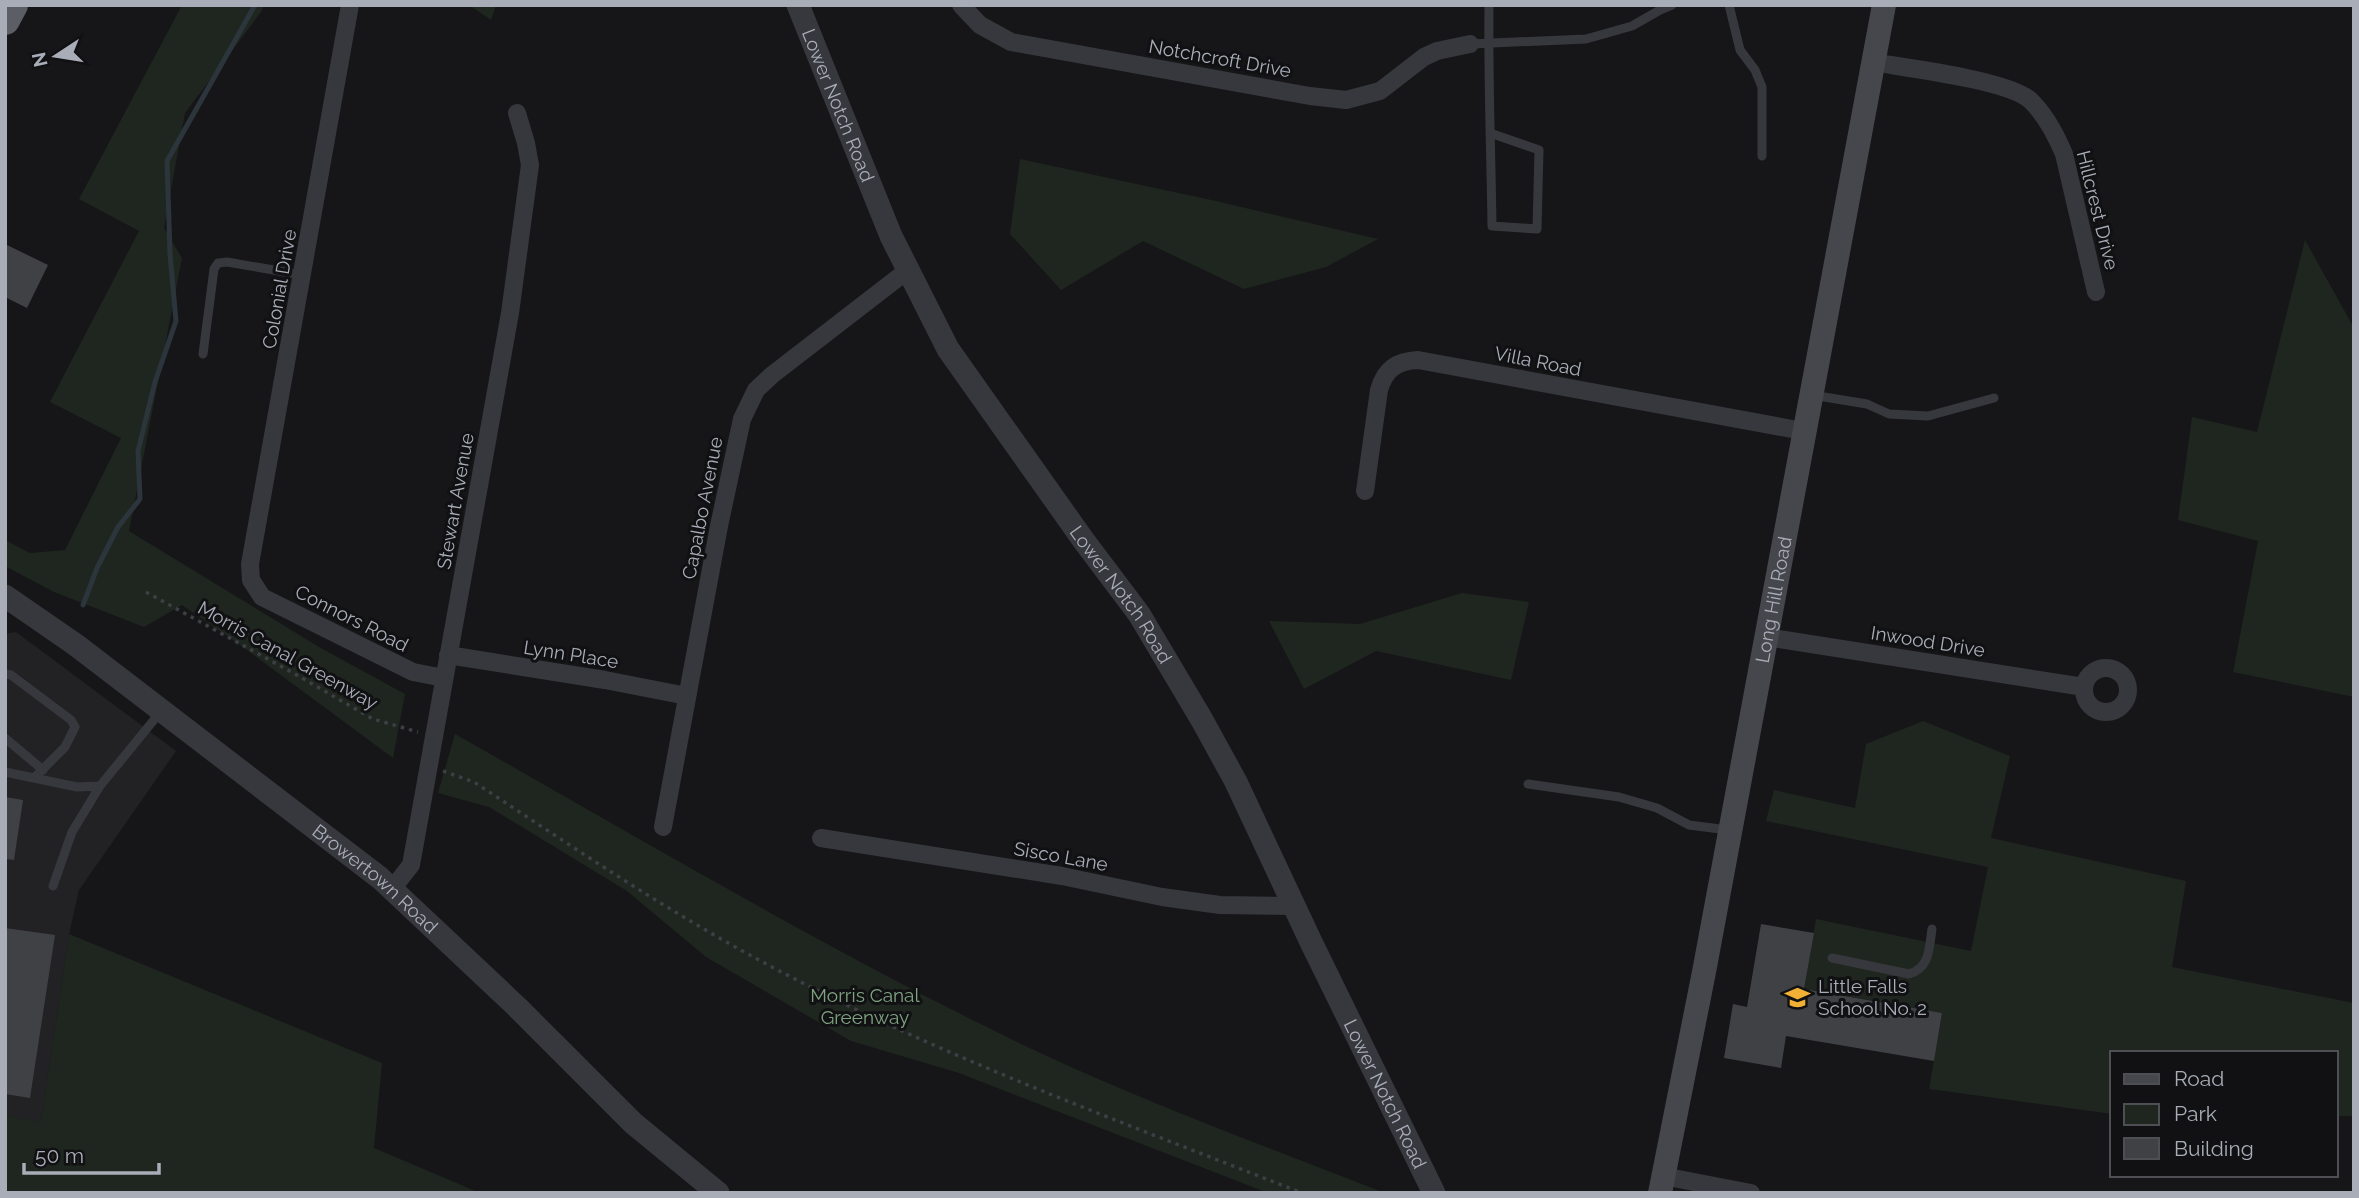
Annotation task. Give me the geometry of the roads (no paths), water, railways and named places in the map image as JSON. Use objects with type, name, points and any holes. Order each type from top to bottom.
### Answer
[{"type":"highway","points":[[5,20],[13,5]]},
{"type":"main road","name":"Long Hill Road","points":[[1661,1185],[1884,5]]},
{"type":"street","name":"Colonial Drive","points":[[251,580],[250,564],[350,5]]},
{"type":"street","name":"Lower Notch Road","points":[[798,5],[891,236],[948,348],[1139,614],[1202,720],[1236,782],[1434,1193]]},
{"type":"street","name":"Notchcroft Drive","points":[[961,5],[980,25],[1011,42],[1310,96],[1346,100],[1380,92],[1424,57],[1437,51],[1470,44]]},
{"type":"street","name":"Hillcrest Drive","points":[[1872,62],[1992,84],[2028,98],[2044,115],[2064,155],[2096,292]]},
{"type":"street","name":"Stewart Avenue","points":[[392,889],[411,865],[510,313],[530,164],[517,113]]},
{"type":"street","name":"Capalbo Avenue","points":[[663,827],[725,499],[742,419],[749,403],[756,390],[772,375],[908,270]]},
{"type":"street","name":"Villa Road","points":[[1365,491],[1382,378],[1400,362],[1409,360],[1432,362],[1804,431]]},
{"type":"street","name":"Connors Road","points":[[251,580],[262,597],[413,672],[444,678]]},
{"type":"street","name":"Browertown Road","points":[[5,596],[162,710],[392,889],[634,1123],[718,1193]]},
{"type":"street","name":"Inwood Drive","points":[[1766,636],[2084,687]]},
{"type":"street","name":"Lynn Place","points":[[449,655],[687,696]]},
{"type":"street","name":"Sisco Lane","points":[[821,838],[1062,877],[1161,897],[1220,905],[1294,906]]},
{"type":"street","points":[[1661,1185],[1751,1193]]},
{"type":"lane","points":[[1489,5],[1488,43],[1492,226],[1537,229],[1539,150],[1490,133]]},
{"type":"lane","points":[[1470,44],[1587,39],[1632,26],[1672,5]]},
{"type":"lane","points":[[1730,5],[1740,50],[1755,70],[1762,88],[1762,156]]},
{"type":"lane","points":[[203,354],[214,269],[218,263],[227,262],[303,275]]},
{"type":"lane","points":[[1810,395],[1867,404],[1889,414],[1928,416],[1994,398]]},
{"type":"lane","points":[[5,674],[11,675],[71,720],[75,727],[65,747],[34,778]]},
{"type":"lane","points":[[53,886],[72,832],[100,786],[162,710]]},
{"type":"lane","points":[[5,738],[43,770]]},
{"type":"lane","points":[[5,772],[77,788],[100,786]]},
{"type":"lane","points":[[1528,785],[1619,797],[1657,808],[1689,825],[1730,831]]},
{"type":"lane","points":[[1832,958],[1909,974],[1918,971],[1926,963],[1932,929]]},
{"type":"waterway","points":[[83,605],[97,568],[118,527],[140,499],[138,451],[155,382],[176,321],[170,254],[167,161],[255,5]]},
{"type":"place","name":"Little Falls School No. 2","points":[[1798,997]]},
{"type":"park label","name":"Morris Canal Greenway","points":[[865,1006]]}]
